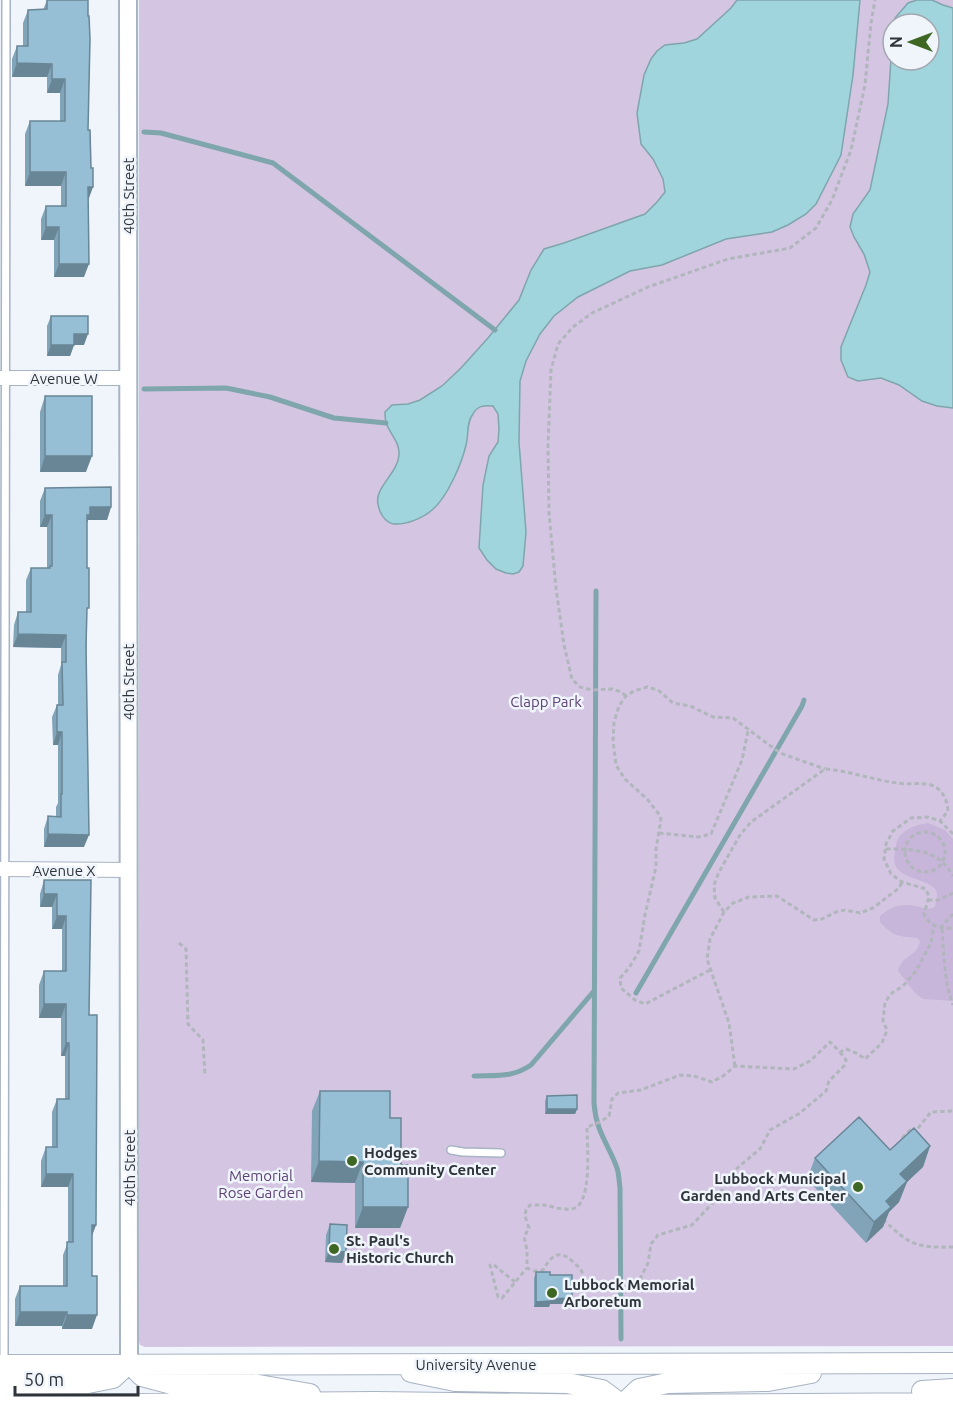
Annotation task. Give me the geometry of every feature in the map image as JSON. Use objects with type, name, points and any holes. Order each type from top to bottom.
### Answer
[{"type":"main road","name":"University Avenue","points":[[129,1364],[953,1363]]},
{"type":"main road","points":[[1,1371],[88,1383],[113,1378],[129,1364],[142,1376],[172,1383],[253,1384],[371,1405]]},
{"type":"main road","points":[[374,1364],[455,1382],[567,1383],[602,1390],[622,1407]]},
{"type":"main road","points":[[622,1407],[639,1389],[668,1383],[768,1381],[867,1364]]},
{"type":"main road","points":[[867,1407],[887,1396],[910,1391],[953,1389]]},
{"type":"main road","points":[[5,1405],[867,1407],[953,1403]]},
{"type":"street","name":"40th Street","points":[[128,0],[129,1364]]},
{"type":"street","name":"Avenue W","points":[[3,378],[128,378]]},
{"type":"street","name":"Avenue X","points":[[3,869],[129,870]]},
{"type":"lane","points":[[1,1371],[6,0]]},
{"type":"lane","points":[[451,1150],[501,1153]]},
{"type":"path","points":[[626,696],[612,689],[592,690],[580,687],[572,679],[564,645],[549,513],[548,446],[551,370],[558,344],[573,327],[592,313],[648,286],[728,259],[790,248],[816,228],[832,200],[851,150],[865,85],[875,0]]},
{"type":"path","points":[[710,970],[645,1004],[635,1000],[621,988],[620,978],[639,951],[656,867],[656,849],[661,819],[648,800],[626,779],[616,765],[613,741],[614,722],[619,706],[626,696],[647,687],[658,690],[673,703],[690,706],[713,717],[733,718],[780,753],[825,768],[899,783],[931,785],[941,791],[947,801],[948,811],[940,821]]},
{"type":"path","points":[[659,833],[698,837],[711,834],[742,760],[748,731]]},
{"type":"path","points":[[724,912],[715,898],[714,885],[740,835],[751,822],[825,768]]},
{"type":"path","points":[[953,834],[940,821],[928,816],[911,818],[892,831],[886,844],[884,859],[891,874],[902,882],[926,889],[929,897],[924,914],[927,921],[941,929],[953,928]]},
{"type":"path","points":[[922,832],[929,832],[943,843],[945,855],[942,862],[932,870],[919,871],[908,862],[905,849],[911,837],[922,832]]},
{"type":"path","points":[[886,849],[925,851],[942,862],[953,876]]},
{"type":"path","points":[[735,1066],[729,1023],[707,959],[710,939],[724,912],[732,903],[748,897],[777,896],[814,920],[845,910],[860,913],[873,908],[899,888],[902,882]]},
{"type":"path","points":[[928,900],[939,900],[953,893]]},
{"type":"path","points":[[953,914],[941,929],[953,1005]]},
{"type":"path","points":[[840,1052],[846,1049],[865,1059],[882,1043],[886,1030],[883,1021],[885,1002],[916,971],[931,943],[933,925]]},
{"type":"path","points":[[179,943],[186,949],[188,1024],[202,1040],[205,1076]]},
{"type":"path","points":[[515,1282],[494,1264],[490,1265],[498,1297],[502,1298],[527,1268],[524,1238],[529,1228],[525,1210],[530,1205],[574,1209],[580,1204],[584,1198],[586,1184],[587,1127],[609,1116],[612,1099],[618,1093],[641,1090],[680,1075],[694,1076],[712,1082],[735,1066],[794,1068],[810,1061],[830,1042],[846,1060],[844,1066],[830,1081],[826,1091],[800,1113],[770,1130],[760,1149],[724,1179],[721,1194],[692,1224],[658,1234],[651,1244],[648,1263],[642,1277],[634,1284],[624,1287],[586,1288],[580,1268],[563,1254],[558,1254],[549,1260],[543,1270],[534,1271],[527,1268]]},
{"type":"path","points":[[902,1138],[910,1130],[914,1133],[931,1112],[953,1111]]},
{"type":"path","points":[[882,1218],[907,1240],[922,1246],[953,1247]]},
{"type":"green space","name":"Clapp Park","points":[[139,0],[953,0],[953,1346],[145,1347],[140,1345]]},
{"type":"shaded area","points":[[928,823],[945,830],[953,839],[953,1001],[923,999],[915,993],[898,971],[903,962],[916,950],[920,941],[917,938],[893,933],[880,922],[880,916],[896,906],[911,905],[928,909],[935,907],[937,895],[935,889],[925,882],[905,875],[896,866],[894,860],[900,836],[912,827]]},
{"type":"water","points":[[737,0],[860,0],[853,75],[841,155],[816,204],[806,214],[772,232],[726,239],[662,265],[630,271],[578,297],[554,316],[540,334],[526,361],[520,381],[519,442],[526,532],[523,566],[519,572],[513,574],[496,569],[479,548],[483,485],[489,456],[498,442],[498,414],[493,406],[479,408],[471,417],[461,461],[453,480],[438,504],[428,513],[414,520],[399,524],[388,522],[380,510],[378,498],[379,492],[398,462],[399,451],[386,423],[385,412],[392,405],[408,404],[420,400],[442,386],[461,368],[519,300],[531,270],[544,249],[645,214],[657,202],[665,192],[663,179],[653,159],[641,144],[637,113],[644,75],[657,51],[665,45],[697,39]]},
{"type":"water","points":[[917,0],[932,0],[953,8],[953,408],[922,401],[899,385],[881,378],[858,381],[848,377],[841,360],[841,347],[870,272],[864,254],[850,227],[853,214],[870,190],[888,104],[890,72],[941,72],[941,12],[900,12],[908,3]]},
{"type":"building","points":[[47,0],[88,0],[90,39],[88,130],[90,130],[91,168],[93,168],[93,187],[88,187],[89,264],[59,264],[59,227],[46,227],[46,206],[66,206],[66,172],[30,172],[30,121],[65,121],[65,79],[52,79],[52,64],[17,63],[17,46],[28,46],[28,10],[47,9]]},
{"type":"building","points":[[51,316],[88,316],[88,334],[74,334],[74,345],[51,345]]},
{"type":"building","points":[[45,396],[92,396],[92,456],[45,456]]},
{"type":"building","points":[[111,487],[111,507],[90,507],[90,515],[87,515],[89,608],[87,608],[86,646],[89,835],[48,834],[48,816],[61,817],[62,732],[57,732],[57,705],[63,705],[62,662],[66,662],[66,635],[18,634],[18,612],[31,612],[31,568],[50,568],[52,566],[52,515],[45,515],[45,488]]},
{"type":"building","points":[[44,880],[91,880],[89,1015],[97,1015],[96,1225],[92,1225],[92,1276],[97,1276],[97,1315],[67,1315],[67,1312],[20,1312],[20,1286],[67,1286],[67,1242],[73,1242],[73,1174],[46,1174],[46,1147],[57,1147],[57,1099],[69,1099],[69,1043],[66,1043],[66,1004],[44,1004],[44,971],[66,971],[66,916],[57,916],[57,894],[44,894]]},
{"type":"building","name":"Hodges Community Center","points":[[320,1091],[390,1091],[390,1118],[401,1118],[401,1165],[408,1165],[408,1207],[363,1207],[363,1162],[319,1161]]},
{"type":"building","points":[[577,1095],[577,1109],[547,1109],[547,1096]]},
{"type":"building","name":"Lubbock Municipal Garden and Arts Center","points":[[859,1117],[890,1150],[914,1128],[930,1146],[900,1174],[907,1181],[886,1201],[891,1207],[874,1222],[815,1158]]},
{"type":"building","points":[[330,1224],[347,1225],[346,1252],[329,1251]]},
{"type":"building","name":"Lubbock Memorial Arboretum","points":[[536,1272],[550,1272],[550,1275],[572,1275],[572,1298],[536,1302]]},
{"type":"waterway","points":[[144,132],[161,133],[273,163],[495,330]]},
{"type":"waterway","points":[[144,389],[226,388],[270,397],[334,418],[386,423]]},
{"type":"waterway","points":[[596,591],[594,1103],[600,1130],[614,1159],[619,1178],[621,1339]]},
{"type":"waterway","points":[[636,993],[804,700]]},
{"type":"waterway","points":[[474,1076],[510,1074],[531,1065],[594,991]]},
{"type":"place","name":"Hodges Community Center","points":[[352,1161]]},
{"type":"place","name":"Lubbock Municipal Garden and Arts Center","points":[[858,1187]]},
{"type":"place","name":"St. Paul's Historic Church","points":[[334,1249]]},
{"type":"place","name":"Lubbock Memorial Arboretum","points":[[552,1293]]},
{"type":"park label","name":"Memorial Rose Garden","points":[[261,1184]]}]
